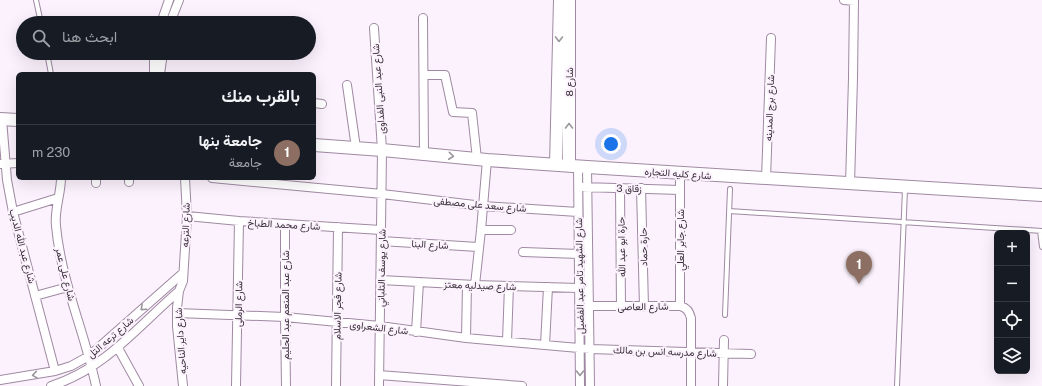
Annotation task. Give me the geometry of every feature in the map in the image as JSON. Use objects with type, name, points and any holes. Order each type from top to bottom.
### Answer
[{"type":"street","points":[[163,16],[169,0]]},
{"type":"street","points":[[173,16],[179,0]]},
{"type":"street","name":"شارع 8","points":[[556,165],[560,0]]},
{"type":"street","name":"شارع 8","points":[[569,0],[578,166]]},
{"type":"street","points":[[844,0],[854,0],[854,78],[850,184]]},
{"type":"street","points":[[423,18],[424,154]]},
{"type":"street","name":"شارع عبد النبى الفداوى","points":[[374,28],[382,150]]},
{"type":"street","name":"شارع برج المدينه","points":[[766,179],[771,38]]},
{"type":"street","points":[[154,60],[154,72]]},
{"type":"street","points":[[160,72],[162,60]]},
{"type":"street","points":[[424,75],[445,75],[453,112],[472,113],[482,159],[483,206],[481,230],[471,285],[466,338]]},
{"type":"street","points":[[346,85],[356,148]]},
{"type":"street","points":[[1,119],[16,120]]},
{"type":"street","name":"شارع عبد الله الديب","points":[[1,119],[3,163],[13,212],[55,371]]},
{"type":"street","name":"شارع كليه التجاره","points":[[316,145],[556,165],[1042,195]]},
{"type":"street","name":"شارع يوسف التلباني","points":[[379,386],[382,150]]},
{"type":"street","points":[[3,163],[16,163]]},
{"type":"street","name":"شارع الشهيد تامر عبد الفضيل","points":[[578,166],[580,386]]},
{"type":"street","name":"شارع الشهيد تامر عبد الفضيل","points":[[578,166],[588,187],[590,386]]},
{"type":"street","name":"شارع جابر العلي","points":[[680,173],[680,306]]},
{"type":"street","name":"شارع على عمر","points":[[61,180],[56,230],[68,287],[89,356],[96,386]]},
{"type":"street","name":"شارع الترعه","points":[[183,273],[187,216],[185,180]]},
{"type":"street","name":"شارع سعد على مصطفى","points":[[233,180],[382,194],[483,206],[578,212]]},
{"type":"street","name":"زقاق 3","points":[[578,186],[680,190]]},
{"type":"street","name":"حارة ابو عبد الله","points":[[620,188],[621,307]]},
{"type":"street","name":"حارة حماد","points":[[642,188],[644,307]]},
{"type":"street","points":[[13,212],[58,198]]},
{"type":"street","name":"شارع محمد الطباخ","points":[[187,216],[239,221],[381,230]]},
{"type":"street","name":"شارع الرملى","points":[[236,386],[239,221]]},
{"type":"street","name":"شارع عبد المنعم عبد الحليم","points":[[285,224],[286,386]]},
{"type":"street","name":"شارع فجر الاسلام","points":[[336,386],[338,227]]},
{"type":"street","points":[[481,230],[511,230]]},
{"type":"street","name":"شارع البنا","points":[[381,241],[478,247]]},
{"type":"street","points":[[523,252],[579,254]]},
{"type":"street","name":"شارع داير الناحيه","points":[[183,273],[183,281],[179,291],[177,313],[183,386]]},
{"type":"street","name":"شارع ترعه التل","points":[[0,380],[55,371],[71,366],[89,356],[183,273]]},
{"type":"street","name":"شارع صيدليه معتز","points":[[381,280],[471,285],[579,288]]},
{"type":"street","points":[[416,332],[419,282]]},
{"type":"street","points":[[507,341],[509,286]]},
{"type":"street","points":[[35,296],[68,287]]},
{"type":"street","points":[[545,345],[548,287]]},
{"type":"street","name":"شارع ترعه التل","points":[[51,386],[76,376],[92,367],[118,348],[179,291]]},
{"type":"street","points":[[160,293],[166,295],[168,301]]},
{"type":"street","name":"شارع العاصى","points":[[589,306],[680,306],[686,308],[690,312],[691,318],[691,352]]},
{"type":"street","name":"شارع الشعراوى","points":[[177,313],[285,317],[380,326],[466,338],[580,348]]},
{"type":"street","points":[[723,386],[724,340]]},
{"type":"street","points":[[118,348],[139,386]]},
{"type":"street","name":"شارع مدرسه انس بن مالك","points":[[580,348],[751,354]]},
{"type":"street","points":[[691,352],[691,386]]},
{"type":"street","points":[[380,375],[522,386]]},
{"type":"lane","points":[[36,0],[39,16]]},
{"type":"lane","points":[[48,60],[51,72]]},
{"type":"lane","points":[[898,386],[905,187]]},
{"type":"lane","points":[[725,315],[730,189]]},
{"type":"lane","points":[[729,211],[1041,231],[1042,247]]},
{"type":"place","name":"جامعة بنها","points":[[859,284]]}]
